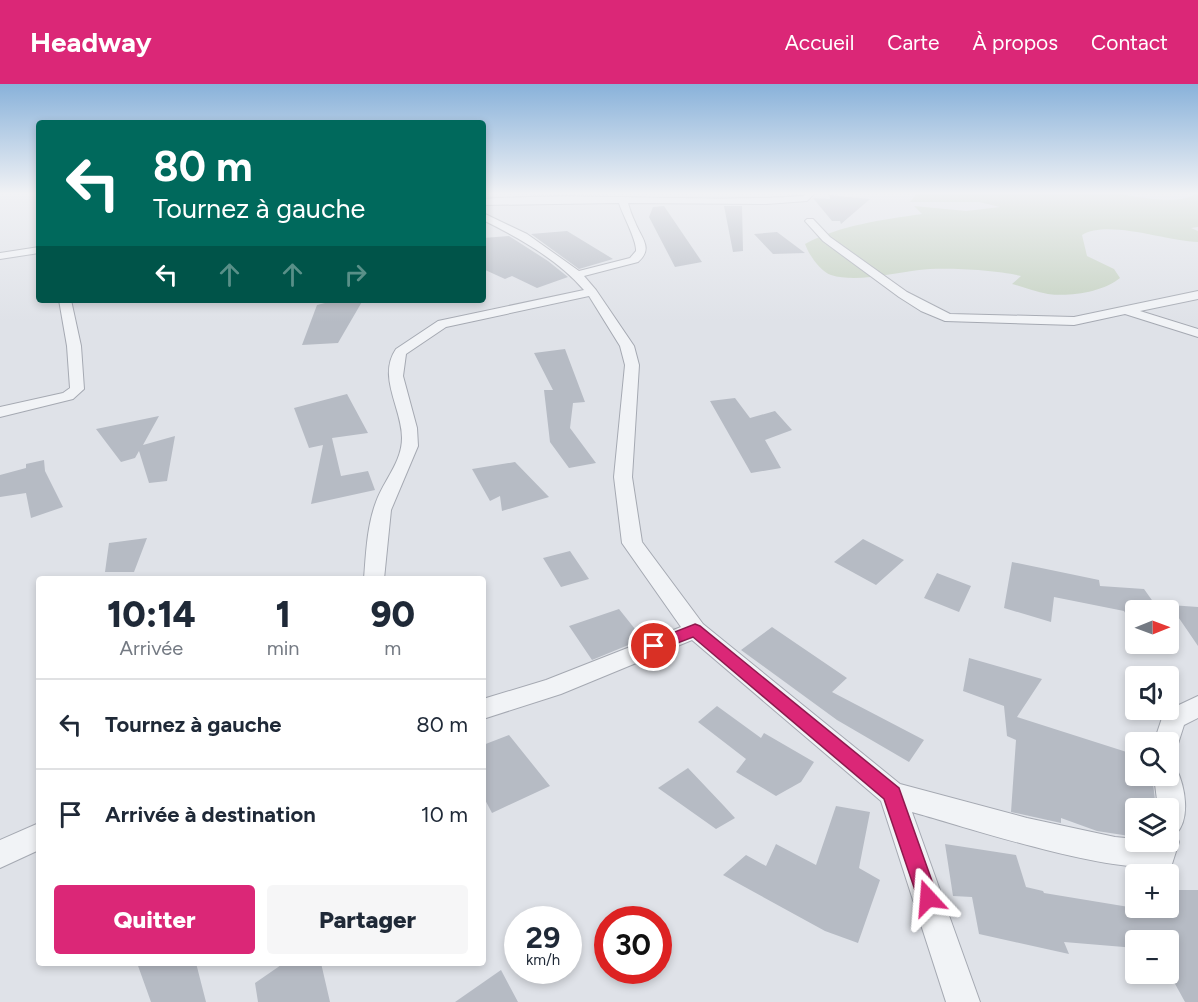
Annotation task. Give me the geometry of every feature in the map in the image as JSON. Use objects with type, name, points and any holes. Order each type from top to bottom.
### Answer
[{"type":"street","points":[[524,236],[577,275],[592,292],[627,346],[632,365],[623,477],[632,543],[695,630],[892,794],[1027,831],[1125,852]]},
{"type":"street","points":[[577,275],[640,257],[642,250],[638,236]]},
{"type":"street","points":[[822,236],[895,288],[936,314],[949,318],[1074,321],[1198,295]]},
{"type":"street","points":[[0,256],[36,250]]},
{"type":"street","points":[[374,576],[378,530],[385,500],[402,468],[411,438],[395,369],[399,353],[442,324],[592,292]]},
{"type":"street","points":[[0,412],[68,396],[77,389],[74,346],[66,303]]},
{"type":"street","points":[[1126,310],[1198,333]]},
{"type":"street","points":[[486,708],[553,687],[695,630]]},
{"type":"street","points":[[1170,732],[1173,719],[1198,706]]},
{"type":"street","points":[[892,794],[963,1002]]},
{"type":"street","points":[[0,854],[36,837]]},
{"type":"street","points":[[1130,852],[1162,854],[1162,852]]},
{"type":"green space","points":[[823,236],[1082,236],[1087,256],[1114,269],[1120,278],[1096,290],[1057,295],[1012,284],[1021,276],[985,271],[929,269],[875,277],[841,277],[823,270],[809,253],[805,244]]},
{"type":"green space","points":[[1158,236],[1198,236],[1198,242]]},
{"type":"building","points":[[509,236],[568,277],[537,288],[512,276],[505,279],[486,270],[486,238]]},
{"type":"building","points":[[534,236],[575,236],[613,259],[579,269]]},
{"type":"building","points":[[659,236],[684,236],[702,262],[675,267]]},
{"type":"building","points":[[730,236],[743,236],[743,251],[733,252]]},
{"type":"building","points":[[756,236],[782,236],[805,253],[773,254]]},
{"type":"building","points":[[361,303],[338,343],[302,345],[317,305]]},
{"type":"building","points":[[565,349],[585,402],[573,403],[570,428],[596,463],[569,468],[550,442],[544,390],[553,390],[534,353]]},
{"type":"building","points":[[347,394],[368,433],[332,438],[341,476],[368,471],[375,490],[311,504],[323,445],[309,448],[294,408]]},
{"type":"building","points":[[735,398],[750,418],[775,411],[792,430],[765,440],[781,468],[751,473],[710,401]]},
{"type":"building","points":[[159,416],[143,445],[175,436],[167,481],[149,483],[139,451],[135,458],[121,462],[96,429]]},
{"type":"building","points":[[44,460],[45,471],[63,507],[31,518],[26,493],[0,497],[0,475],[26,468],[26,464]]},
{"type":"building","points":[[515,462],[549,497],[502,511],[500,496],[490,501],[472,469]]},
{"type":"building","points":[[147,538],[134,572],[105,572],[109,543]]},
{"type":"building","points":[[863,539],[904,560],[876,585],[834,562]]},
{"type":"building","points":[[570,551],[589,579],[561,587],[543,558]]},
{"type":"building","points":[[1012,562],[1099,580],[1100,586],[1144,589],[1152,600],[1125,600],[1125,613],[1054,597],[1051,622],[1004,608]]},
{"type":"building","points":[[937,573],[971,586],[959,612],[924,598]]},
{"type":"building","points":[[1179,606],[1198,607],[1198,646],[1179,618]]},
{"type":"building","points":[[619,609],[643,639],[592,660],[569,626]]},
{"type":"building","points":[[772,627],[847,678],[832,692],[924,740],[909,762],[837,720],[741,650]]},
{"type":"building","points":[[969,658],[1042,679],[1017,717],[1125,751],[1125,786],[1153,786],[1155,798],[1125,798],[1125,835],[1097,831],[1061,818],[1061,823],[1011,812],[1016,740],[1007,736],[1004,706],[963,691]]},
{"type":"building","points":[[717,706],[761,738],[764,733],[814,762],[801,782],[776,796],[736,772],[746,759],[698,722]]},
{"type":"building","points":[[509,735],[550,786],[492,813],[486,802],[486,744]]},
{"type":"building","points":[[688,768],[735,818],[716,829],[658,788]]},
{"type":"building","points":[[836,806],[870,812],[859,868],[880,880],[858,943],[825,931],[723,875],[746,855],[766,866],[776,844],[816,865]]},
{"type":"building","points":[[945,844],[1016,855],[1026,887],[1044,893],[1125,906],[1125,918],[1179,918],[1179,890],[1198,890],[1198,1002],[1185,1002],[1175,984],[1179,984],[1179,930],[1125,930],[1125,947],[1064,942],[1069,954],[979,934],[972,897],[953,896]]},
{"type":"building","points":[[138,966],[197,966],[206,1002],[151,1002]]},
{"type":"building","points":[[280,966],[322,966],[330,1002],[258,1002],[255,983]]},
{"type":"building","points":[[501,970],[504,984],[508,984],[518,1002],[455,1002]]},
{"type":"route","points":[[654,646],[695,630],[892,794],[928,898]]}]
